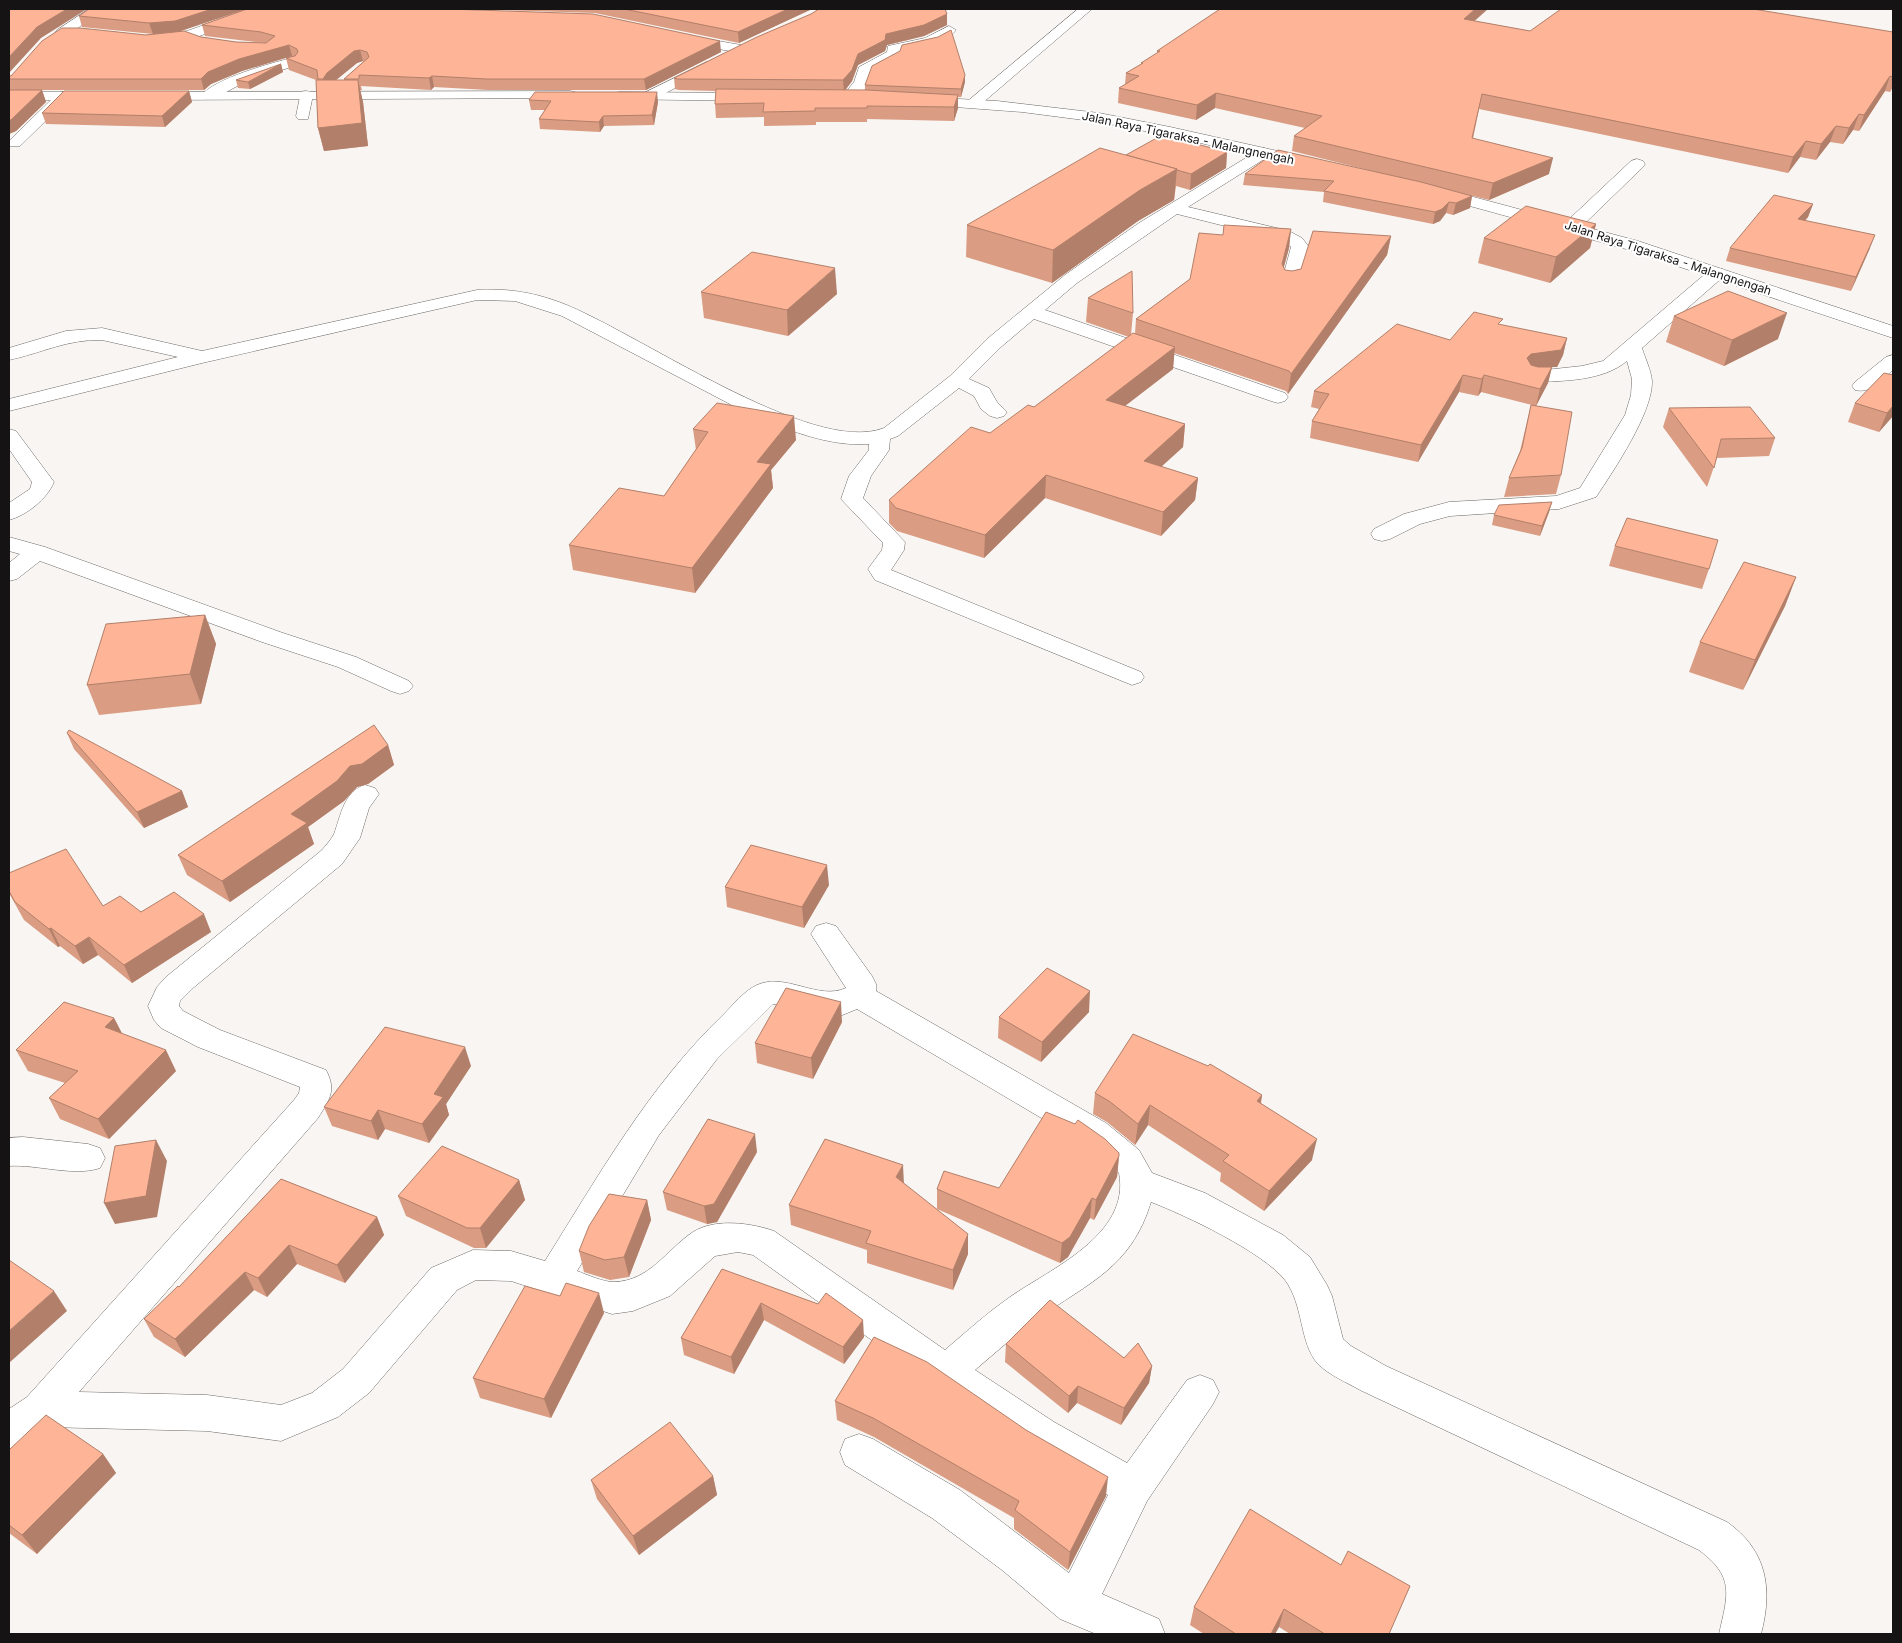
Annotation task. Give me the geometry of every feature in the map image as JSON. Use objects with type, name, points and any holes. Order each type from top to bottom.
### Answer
[{"type":"street","points":[[139,38],[158,40],[189,35],[260,9]]},
{"type":"street","points":[[974,103],[1086,9]]},
{"type":"street","points":[[50,41],[96,10]]},
{"type":"street","points":[[848,98],[859,87],[865,77],[864,70],[894,54],[893,49],[941,38],[949,30]]},
{"type":"street","points":[[62,33],[83,32]]},
{"type":"street","points":[[189,35],[192,39],[210,43]]},
{"type":"street","points":[[649,96],[747,46],[674,37]]},
{"type":"street","points":[[208,96],[227,84],[254,73],[292,62]]},
{"type":"street","points":[[332,95],[347,80]]},
{"type":"street","points":[[303,116],[306,95]]},
{"type":"street","points":[[140,96],[589,95]]},
{"type":"street","points":[[9,96],[111,96]]},
{"type":"street","points":[[15,143],[63,96]]},
{"type":"street","points":[[609,96],[762,97]]},
{"type":"street","points":[[829,98],[867,98]]},
{"type":"street","name":"Jalan Raya Tigaraksa - Malangnengah","points":[[906,100],[974,103],[1035,109],[1124,122],[1320,165]]},
{"type":"street","points":[[9,405],[202,357],[493,293],[544,302],[567,310],[731,397],[779,420],[830,435],[864,439],[880,437],[891,432],[957,380],[994,343],[1071,279],[1145,227],[1176,201],[1194,198],[1264,153]]},
{"type":"street","points":[[1571,227],[1637,164]]},
{"type":"street","name":"Jalan Raya Tigaraksa - Malangnengah","points":[[1421,188],[1571,227],[1717,273],[1893,332]]},
{"type":"street","points":[[1176,201],[1294,240],[1300,247],[1290,284]]},
{"type":"street","points":[[1534,376],[1564,375],[1610,365],[1632,347],[1655,324],[1717,273]]},
{"type":"street","points":[[1033,312],[1278,397]]},
{"type":"street","points":[[9,354],[68,335],[88,333],[102,334],[202,357]]},
{"type":"street","points":[[1382,534],[1412,519],[1449,509],[1559,502],[1588,492],[1635,415],[1642,379],[1632,347]]},
{"type":"street","points":[[1862,386],[1893,361]]},
{"type":"street","points":[[957,380],[982,392],[988,405],[997,412]]},
{"type":"street","points":[[9,435],[43,482],[39,492],[9,513]]},
{"type":"street","points":[[880,437],[879,450],[860,476],[853,490],[852,499],[894,542],[893,550],[879,569],[883,575],[1132,676]]},
{"type":"street","points":[[9,544],[37,552],[271,637],[347,662],[400,686]]},
{"type":"street","points":[[9,574],[37,552]]},
{"type":"street","points":[[9,1431],[40,1409],[300,1116],[316,1095],[315,1079],[202,1036],[169,1019],[164,1011],[164,1007],[169,993],[191,973],[332,857],[346,838],[356,807],[364,794]]},
{"type":"street","points":[[553,1280],[647,1126],[706,1050],[756,1000],[767,994],[782,993],[834,1004],[847,1002],[858,995],[861,990],[861,984],[826,934]]},
{"type":"street","points":[[858,995],[1096,1135],[1124,1155],[1130,1163],[1137,1182],[1136,1192],[1124,1223],[1113,1242],[1098,1258],[1080,1273],[1046,1292],[1008,1319],[946,1372]]},
{"type":"street","points":[[9,1152],[23,1151],[88,1158]]},
{"type":"street","points":[[1137,1182],[1193,1203],[1271,1246],[1297,1268],[1314,1296],[1325,1342],[1338,1358],[1372,1378],[1713,1536],[1735,1555],[1746,1580],[1746,1611],[1740,1634]]},
{"type":"street","points":[[40,1409],[207,1413],[281,1423],[325,1404],[356,1381],[444,1279],[473,1265],[511,1266],[612,1298],[633,1295],[657,1285],[706,1242],[738,1236],[762,1242],[946,1372],[1040,1435],[1133,1488]]},
{"type":"street","points":[[1075,1604],[1133,1488],[1200,1392]]},
{"type":"street","points":[[859,1452],[946,1504],[1016,1556],[1075,1604],[1144,1634]]},
{"type":"building","points":[[9,9],[67,9],[37,27],[9,57]]},
{"type":"building","points":[[89,9],[212,9],[175,21],[149,23],[79,16]]},
{"type":"building","points":[[247,9],[447,9],[593,14],[720,41],[644,79],[486,79],[359,75],[359,79],[344,79],[369,57],[367,52],[360,50],[354,51],[327,73],[323,79],[318,79],[317,70],[286,58],[295,56],[298,52],[297,49],[289,45],[239,59],[208,72],[201,79],[9,79],[9,76],[42,41],[62,28],[146,35],[184,31],[201,37],[236,42],[266,43],[275,36],[261,32],[202,25]]},
{"type":"building","points":[[624,9],[788,9],[738,32]]},
{"type":"building","points":[[819,9],[945,9],[947,14],[924,25],[886,34],[885,40],[858,54],[852,70],[843,80],[674,78],[757,37]]},
{"type":"building","points":[[1220,9],[1475,9],[1464,19],[1530,31],[1561,9],[1753,9],[1893,32],[1893,77],[1890,76],[1864,115],[1859,114],[1849,128],[1836,126],[1821,144],[1806,141],[1793,157],[1482,94],[1472,138],[1553,158],[1493,183],[1294,136],[1322,116],[1216,93],[1197,105],[1119,88],[1139,76],[1126,73]]},
{"type":"building","points":[[951,30],[965,75],[961,89],[865,85],[872,66],[900,51],[902,45],[938,37]]},
{"type":"building","points":[[281,64],[248,82],[236,80]]},
{"type":"building","points":[[316,80],[358,80],[362,123],[318,128]]},
{"type":"building","points":[[716,89],[867,90],[958,95],[954,107],[867,106],[867,108],[815,108],[815,111],[763,112],[764,103],[715,104]]},
{"type":"building","points":[[9,90],[42,90],[9,121]]},
{"type":"building","points":[[64,91],[189,91],[162,116],[42,113]]},
{"type":"building","points":[[535,92],[657,92],[652,115],[603,116],[599,122],[539,119],[551,101],[529,100]]},
{"type":"building","points":[[1162,135],[1227,152],[1191,174],[1126,155]]},
{"type":"building","points":[[1100,148],[1177,169],[1140,190],[1053,250],[967,225]]},
{"type":"building","points":[[1278,150],[1421,182],[1472,196],[1456,203],[1449,202],[1442,209],[1435,212],[1324,191],[1334,181],[1245,174]]},
{"type":"building","points":[[1774,195],[1813,204],[1798,219],[1875,235],[1856,277],[1730,248]]},
{"type":"building","points":[[1526,206],[1596,224],[1556,257],[1484,238]]},
{"type":"building","points":[[1224,225],[1291,229],[1282,264],[1285,270],[1292,271],[1301,269],[1313,231],[1391,236],[1291,374],[1289,371],[1136,319],[1190,279],[1199,233],[1223,235]]},
{"type":"building","points":[[752,252],[835,268],[787,310],[701,292]]},
{"type":"building","points":[[1132,271],[1133,313],[1088,298]]},
{"type":"building","points":[[1728,291],[1787,313],[1732,340],[1674,316]]},
{"type":"building","points":[[1474,312],[1503,319],[1498,324],[1567,338],[1561,350],[1531,354],[1527,358],[1531,365],[1552,367],[1540,389],[1484,375],[1482,379],[1463,375],[1421,445],[1312,421],[1329,394],[1314,391],[1397,324],[1450,340]]},
{"type":"building","points":[[1133,333],[1175,347],[1106,400],[1185,424],[1144,461],[1198,478],[1163,512],[1046,475],[985,535],[896,508],[889,500],[971,427],[990,433],[1028,405],[1034,407]]},
{"type":"building","points":[[1884,373],[1893,375],[1893,406],[1887,413],[1855,403]]},
{"type":"building","points":[[717,403],[794,416],[757,462],[771,464],[692,568],[569,545],[619,488],[664,496],[708,432],[693,429]]},
{"type":"building","points":[[1531,405],[1572,412],[1561,475],[1509,478],[1522,448]]},
{"type":"building","points":[[1750,407],[1775,438],[1721,439],[1714,468],[1669,408]]},
{"type":"building","points":[[1552,502],[1542,526],[1494,515],[1499,505]]},
{"type":"building","points":[[1627,518],[1718,540],[1709,569],[1615,546]]},
{"type":"building","points":[[1744,562],[1796,577],[1755,660],[1700,642]]},
{"type":"building","points":[[205,615],[190,674],[87,685],[106,624]]},
{"type":"building","points":[[374,725],[388,745],[362,764],[350,766],[337,781],[291,814],[307,823],[222,881],[178,855]]},
{"type":"building","points":[[69,730],[182,791],[137,812],[67,733]]},
{"type":"building","points":[[751,845],[827,865],[802,907],[725,887]]},
{"type":"building","points":[[66,849],[103,906],[120,896],[141,912],[174,892],[204,914],[124,965],[89,937],[75,946],[51,928],[49,929],[15,902],[9,891],[9,873]]},
{"type":"building","points":[[1047,968],[1090,991],[1042,1042],[999,1017]]},
{"type":"building","points":[[786,988],[841,1002],[811,1058],[755,1043]]},
{"type":"building","points":[[64,1002],[114,1018],[105,1027],[166,1050],[98,1119],[49,1098],[78,1071],[16,1050]]},
{"type":"building","points":[[385,1027],[465,1047],[434,1094],[443,1097],[422,1124],[378,1110],[371,1121],[324,1107]]},
{"type":"building","points":[[1133,1034],[1208,1066],[1210,1064],[1262,1095],[1257,1101],[1317,1139],[1269,1191],[1223,1161],[1229,1155],[1150,1105],[1138,1124],[1109,1101],[1095,1093]]},
{"type":"building","points":[[1046,1112],[1075,1124],[1078,1120],[1105,1139],[1119,1153],[1096,1200],[1092,1198],[1070,1237],[1062,1243],[937,1189],[944,1171],[999,1188]]},
{"type":"building","points":[[708,1119],[755,1134],[714,1204],[704,1206],[663,1192]]},
{"type":"building","points":[[825,1139],[903,1165],[896,1177],[968,1234],[953,1270],[866,1243],[871,1231],[789,1205]]},
{"type":"building","points":[[156,1140],[146,1196],[104,1203],[115,1146]]},
{"type":"building","points":[[442,1146],[519,1180],[480,1228],[467,1228],[398,1196]]},
{"type":"building","points":[[281,1179],[377,1217],[337,1265],[289,1245],[258,1278],[245,1272],[175,1339],[144,1319],[179,1287]]},
{"type":"building","points":[[609,1194],[647,1200],[624,1257],[605,1260],[579,1251],[589,1226]]},
{"type":"building","points":[[9,1260],[54,1291],[9,1331]]},
{"type":"building","points":[[722,1269],[818,1304],[826,1293],[863,1320],[843,1347],[761,1303],[731,1357],[681,1338]]},
{"type":"building","points":[[566,1283],[599,1293],[544,1399],[473,1378],[525,1286],[560,1296]]},
{"type":"building","points":[[1050,1300],[1124,1358],[1138,1343],[1152,1366],[1124,1408],[1078,1386],[1069,1396],[1006,1344]]},
{"type":"building","points":[[874,1337],[927,1362],[1026,1430],[1108,1477],[1070,1552],[1015,1510],[1019,1501],[873,1418],[835,1401]]},
{"type":"building","points":[[46,1415],[103,1454],[22,1535],[9,1525],[9,1450]]},
{"type":"building","points":[[670,1422],[713,1476],[633,1536],[591,1480]]},
{"type":"building","points":[[1250,1509],[1341,1565],[1348,1551],[1410,1586],[1389,1634],[1325,1634],[1284,1609],[1271,1634],[1236,1634],[1194,1607]]}]
